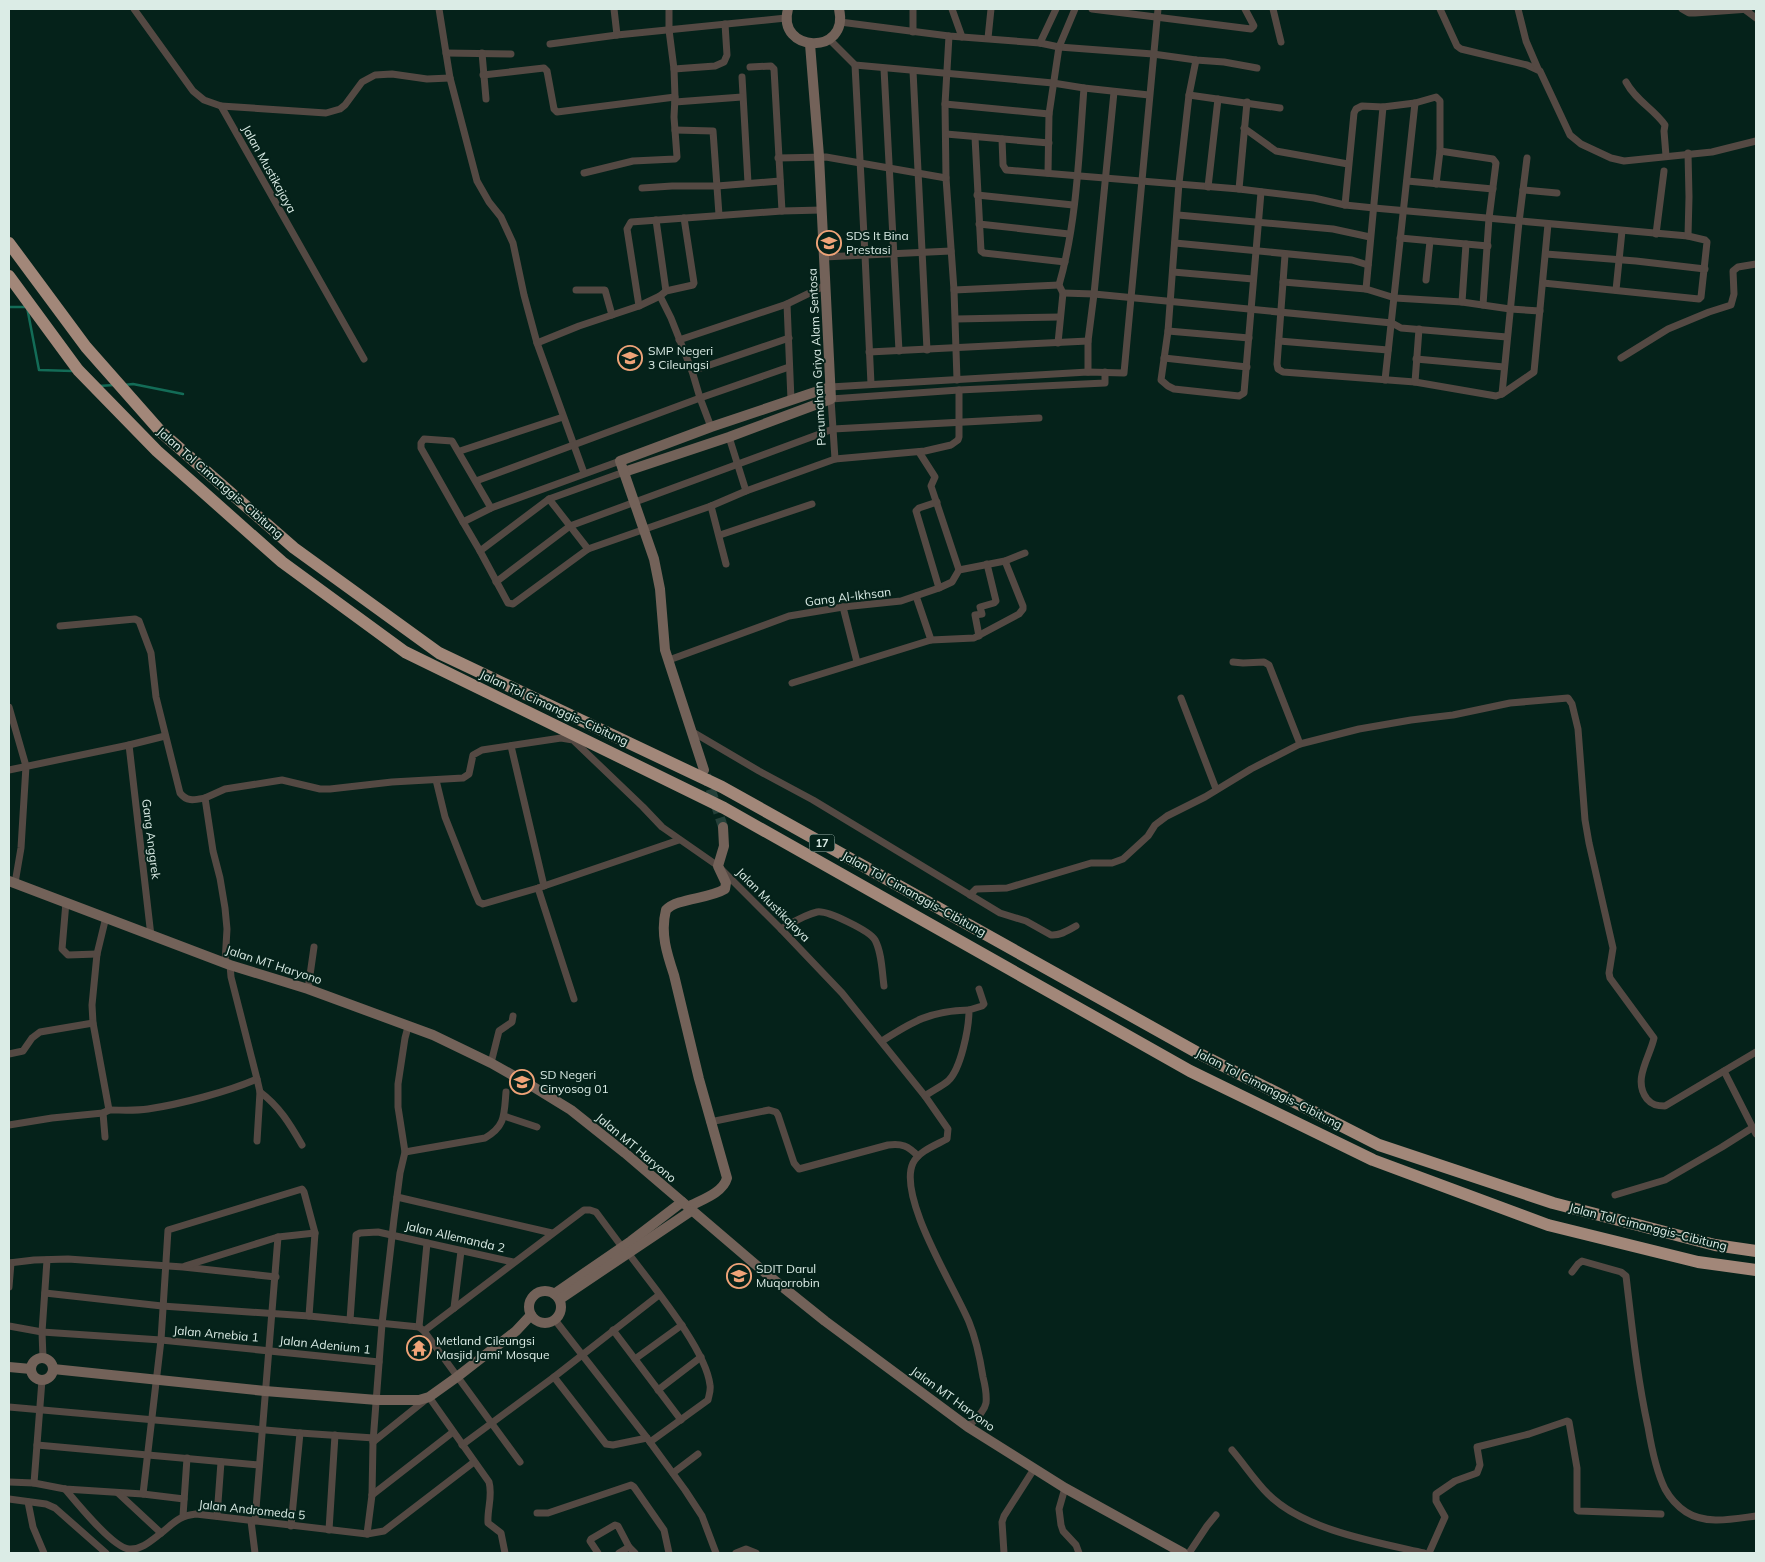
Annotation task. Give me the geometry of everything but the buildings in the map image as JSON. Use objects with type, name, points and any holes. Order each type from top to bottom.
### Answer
[{"type":"highway","name":"Jalan Tol Cimanggis–Cibitung","points":[[9,243],[86,347],[161,432],[294,548],[439,653],[722,787],[1198,1054],[1379,1145],[1554,1203],[1715,1245],[1756,1251]]},
{"type":"highway","name":"Jalan Tol Cimanggis–Cibitung","points":[[9,276],[78,370],[157,451],[282,562],[405,652],[724,808],[1190,1071],[1373,1160],[1548,1225],[1698,1262],[1756,1270]]},
{"type":"street","points":[[134,9],[193,90],[204,100],[221,106],[326,113],[345,105],[362,82],[375,75],[392,74],[427,79],[450,78]]},
{"type":"street","points":[[440,9],[450,78],[477,181],[489,202],[501,217],[513,243],[537,343],[584,473]]},
{"type":"street","points":[[614,9],[616,35]]},
{"type":"street","points":[[584,173],[633,161],[676,158],[674,69],[669,30],[669,9]]},
{"type":"street","points":[[550,44],[725,24],[787,13],[790,30],[794,35],[810,44],[829,40],[834,35],[840,22],[839,9]]},
{"type":"street","points":[[913,9],[913,32]]},
{"type":"street","points":[[952,9],[962,37]]},
{"type":"street","points":[[988,38],[992,9]]},
{"type":"street","points":[[1040,43],[1056,9]]},
{"type":"street","points":[[1048,173],[1049,114],[1058,47],[1076,9]]},
{"type":"street","points":[[1092,9],[1157,12],[1252,29],[1254,26],[1245,9]]},
{"type":"street","points":[[1273,9],[1281,42]]},
{"type":"street","points":[[1440,9],[1456,44],[1461,49],[1527,65],[1538,70]]},
{"type":"street","points":[[1518,9],[1524,36],[1538,70],[1541,72],[1568,132],[1581,144],[1611,158],[1624,161],[1712,152],[1756,141]]},
{"type":"street","points":[[1682,9],[1695,14],[1749,9]]},
{"type":"street","points":[[1745,9],[1756,18]]},
{"type":"street","points":[[463,522],[491,508],[584,473],[711,427],[830,387],[1088,372],[1124,374],[1157,12]]},
{"type":"street","points":[[840,22],[949,36],[1153,54],[1224,62],[1257,68]]},
{"type":"street","points":[[674,69],[715,66],[724,62],[727,55],[725,24]]},
{"type":"street","points":[[949,36],[945,104],[946,178],[956,319],[957,380]]},
{"type":"street","points":[[829,40],[855,65],[1053,83],[1149,95]]},
{"type":"street","name":"Perumahan Griya Alam Sentosa","points":[[810,44],[819,156],[824,286],[835,459]]},
{"type":"street","points":[[446,53],[511,54]]},
{"type":"street","points":[[482,53],[486,99]]},
{"type":"street","points":[[1196,60],[1189,95],[1171,302],[1161,380],[1171,388],[1239,396],[1244,393],[1261,192]]},
{"type":"street","points":[[855,65],[871,384]]},
{"type":"street","points":[[750,67],[771,66],[774,69],[782,211]]},
{"type":"street","points":[[483,75],[544,68],[547,71],[554,109],[557,112],[675,100],[742,97]]},
{"type":"street","points":[[884,69],[900,351]]},
{"type":"street","points":[[913,71],[927,350]]},
{"type":"street","points":[[742,77],[748,183]]},
{"type":"street","points":[[1626,82],[1634,96],[1655,113],[1665,125],[1666,156]]},
{"type":"street","points":[[1058,343],[1064,293],[1059,285],[1066,262],[1077,177],[1084,88]]},
{"type":"street","points":[[1088,372],[1088,341],[1114,92]]},
{"type":"street","points":[[1189,95],[1280,108]]},
{"type":"street","points":[[1345,205],[1354,111],[1362,106],[1384,107],[1415,103],[1436,97],[1440,101],[1440,151],[1436,184]]},
{"type":"street","points":[[1208,187],[1218,99]]},
{"type":"street","points":[[1239,189],[1247,102]]},
{"type":"street","points":[[1385,380],[1415,103]]},
{"type":"street","points":[[945,104],[1049,114]]},
{"type":"street","name":"Jalan Mustikajaya","points":[[221,106],[364,359]]},
{"type":"street","points":[[1366,290],[1384,107]]},
{"type":"street","points":[[1244,128],[1276,152],[1348,164]]},
{"type":"street","points":[[674,130],[713,131],[719,216]]},
{"type":"street","points":[[946,134],[1049,143]]},
{"type":"street","points":[[975,137],[981,250],[984,253],[1066,262]]},
{"type":"street","points":[[1002,139],[1003,165],[1006,170],[1077,177],[1180,183],[1314,198],[1345,205],[1688,236],[1706,240],[1705,269],[1701,297],[1699,299],[1542,283]]},
{"type":"street","points":[[1440,151],[1494,159],[1496,163],[1483,305]]},
{"type":"street","points":[[1688,153],[1688,236]]},
{"type":"street","points":[[778,158],[819,156],[946,178]]},
{"type":"street","points":[[1502,394],[1527,158]]},
{"type":"street","points":[[1656,234],[1664,171]]},
{"type":"street","points":[[642,188],[717,186],[780,181]]},
{"type":"street","points":[[1407,181],[1493,188]]},
{"type":"street","points":[[1523,190],[1558,193]]},
{"type":"street","points":[[977,195],[1073,205]]},
{"type":"street","points":[[639,306],[627,227],[633,222],[782,211],[822,210]]},
{"type":"street","points":[[1178,214],[1333,229],[1370,237]]},
{"type":"street","points":[[537,343],[639,306],[666,291],[694,284],[684,218]]},
{"type":"street","points":[[656,220],[666,291]]},
{"type":"street","points":[[979,224],[1069,234]]},
{"type":"street","points":[[1285,255],[1277,364],[1278,368],[1283,372],[1415,382],[1496,396],[1502,394],[1534,372],[1548,224]]},
{"type":"street","points":[[1616,290],[1622,231]]},
{"type":"street","points":[[1400,238],[1488,246]]},
{"type":"street","points":[[1426,280],[1430,241]]},
{"type":"street","points":[[1175,243],[1352,260],[1368,265]]},
{"type":"street","points":[[1462,302],[1466,244]]},
{"type":"street","points":[[824,257],[951,251]]},
{"type":"street","points":[[1546,254],[1705,269]]},
{"type":"street","points":[[1620,358],[1668,329],[1731,305],[1734,294],[1733,270],[1738,267],[1756,264]]},
{"type":"street","points":[[1173,272],[1253,279]]},
{"type":"street","points":[[1283,282],[1366,290],[1395,298],[1462,302],[1540,311]]},
{"type":"street","points":[[954,290],[1059,285]]},
{"type":"street","points":[[679,340],[787,304],[824,286]]},
{"type":"street","points":[[576,290],[605,290],[612,315]]},
{"type":"street","points":[[1064,293],[1094,294],[1392,322],[1402,328],[1507,337]]},
{"type":"street","points":[[660,296],[692,371],[711,427]]},
{"type":"street","points":[[787,304],[791,400]]},
{"type":"street","points":[[956,319],[1060,317]]},
{"type":"street","points":[[1415,382],[1419,329]]},
{"type":"street","points":[[1168,331],[1249,338]]},
{"type":"street","points":[[692,371],[789,338]]},
{"type":"street","points":[[870,352],[1088,341]]},
{"type":"street","points":[[1279,341],[1388,350]]},
{"type":"street","points":[[1164,358],[1247,367]]},
{"type":"street","points":[[1416,359],[1504,367]]},
{"type":"street","points":[[476,481],[789,367]]},
{"type":"street","points":[[480,551],[549,499],[831,399],[959,390],[1105,383],[1105,372]]},
{"type":"street","points":[[491,508],[460,451],[451,440],[424,439],[421,443],[421,448],[507,602],[514,604],[588,549],[712,506],[746,491],[835,459],[919,452],[943,448],[955,443],[959,437],[959,390]]},
{"type":"street","points":[[460,451],[563,417]]},
{"type":"street","points":[[496,582],[570,526],[633,501],[738,465],[834,429],[1039,418]]},
{"type":"street","points":[[728,437],[746,491]]},
{"type":"street","points":[[919,452],[935,477],[931,485],[959,570],[1005,561],[1025,553]]},
{"type":"street","points":[[620,461],[644,529],[658,577],[663,640],[704,770]]},
{"type":"street","points":[[549,499],[588,549]]},
{"type":"street","points":[[937,502],[918,508],[916,511],[939,588]]},
{"type":"street","points":[[720,535],[812,504]]},
{"type":"street","points":[[712,506],[726,564]]},
{"type":"street","points":[[792,682],[931,640],[967,639],[979,636],[1020,614],[1023,609],[1005,561]]},
{"type":"street","points":[[979,636],[975,615],[982,614],[980,607],[996,601],[987,564]]},
{"type":"street","name":"Gang Al-Ikhsan","points":[[669,660],[777,620],[843,607],[897,603],[952,582],[959,570]]},
{"type":"street","points":[[916,596],[931,640]]},
{"type":"street","points":[[843,607],[857,662]]},
{"type":"street","points":[[60,626],[135,619],[139,621],[151,653],[156,697],[180,793],[190,801],[205,798],[225,789],[282,780],[320,789],[436,780],[444,817],[479,902],[485,904],[541,887],[679,840]]},
{"type":"street","points":[[1233,662],[1264,662],[1269,666],[1300,744]]},
{"type":"street","points":[[1181,698],[1216,789]]},
{"type":"street","points":[[970,895],[976,889],[1008,888],[1091,863],[1112,863],[1123,859],[1160,820],[1300,744],[1359,729],[1453,715],[1510,702],[1568,698],[1572,704],[1578,729],[1585,820],[1613,948],[1610,978],[1654,1038],[1643,1068],[1642,1089],[1650,1102],[1655,1106],[1664,1106],[1756,1052]]},
{"type":"street","points":[[9,707],[26,766],[21,848],[12,882]]},
{"type":"street","points":[[691,731],[771,778],[813,800],[1000,913],[1026,921],[1051,935],[1066,932],[1076,926]]},
{"type":"street","points":[[9,770],[165,736]]},
{"type":"street","name":"Jalan Mustikajaya","points":[[436,780],[466,777],[469,774],[472,758],[475,754],[489,749],[550,739],[573,740],[662,827],[718,866],[842,993],[882,1041],[948,1129],[946,1139],[918,1156]]},
{"type":"street","name":"Gang Anggrek","points":[[129,745],[151,936]]},
{"type":"street","points":[[512,746],[541,887],[574,999]]},
{"type":"street","points":[[205,798],[213,851],[225,908],[227,964],[260,1092],[258,1142]]},
{"type":"street","points":[[557,1296],[687,1207],[726,1185],[727,1178],[710,1122],[664,937],[664,920],[668,907],[717,894],[725,889],[726,883],[718,866],[724,846],[723,827]]},
{"type":"street","name":"Jalan MT Haryono","points":[[12,882],[227,964],[308,989],[433,1035],[491,1063],[571,1110],[826,1321],[968,1427],[1065,1488],[1183,1553]]},
{"type":"street","points":[[66,902],[63,952],[68,955],[97,954]]},
{"type":"street","points":[[781,929],[808,915],[820,912],[836,917],[872,936],[878,947],[884,986]]},
{"type":"street","points":[[105,1136],[106,1112],[92,1005],[97,954],[106,917]]},
{"type":"street","points":[[308,989],[314,947]]},
{"type":"street","points":[[882,1041],[910,1023],[931,1014],[968,1010],[982,1006],[984,1004],[979,990]]},
{"type":"street","points":[[925,1096],[948,1081],[960,1060],[969,1024],[968,1010]]},
{"type":"street","points":[[491,1063],[499,1031],[512,1022],[513,1016]]},
{"type":"street","points":[[9,1054],[23,1051],[32,1038],[40,1032],[93,1023]]},
{"type":"street","points":[[367,1534],[372,1495],[373,1440],[382,1324],[397,1194],[405,1152],[398,1107],[398,1084],[408,1027]]},
{"type":"street","points":[[1615,1195],[1665,1180],[1754,1131],[1740,1099],[1724,1071]]},
{"type":"street","points":[[9,1125],[52,1118],[146,1109],[174,1104],[242,1086],[257,1079]]},
{"type":"street","points":[[260,1092],[273,1102],[282,1113],[302,1145]]},
{"type":"street","points":[[405,1152],[485,1138],[494,1133],[500,1126],[504,1116],[506,1092]]},
{"type":"street","points":[[710,1122],[769,1110],[776,1112],[784,1129],[794,1163],[799,1169],[888,1145],[899,1144],[907,1146],[918,1156],[911,1170],[910,1187],[926,1235],[969,1322],[979,1356],[986,1391],[986,1404],[983,1411],[968,1427]]},
{"type":"street","points":[[504,1116],[538,1127]]},
{"type":"street","points":[[143,1494],[161,1340],[167,1232],[169,1229],[302,1189],[315,1233],[309,1316]]},
{"type":"street","points":[[397,1194],[552,1233]]},
{"type":"street","points":[[45,1292],[162,1306],[309,1316],[421,1329],[454,1308],[584,1210],[590,1210],[596,1212],[633,1245],[659,1295],[682,1325],[701,1357],[710,1384],[708,1400],[649,1440],[613,1445],[606,1444],[554,1377]]},
{"type":"street","name":"Jalan Allemanda 2","points":[[350,1320],[356,1236],[360,1233],[378,1232],[392,1234],[513,1262]]},
{"type":"street","points":[[182,1267],[278,1237],[315,1233]]},
{"type":"street","points":[[255,1553],[253,1521],[273,1314],[278,1237]]},
{"type":"street","points":[[427,1243],[421,1329],[520,1462]]},
{"type":"street","points":[[454,1308],[460,1251]]},
{"type":"street","points":[[9,1287],[10,1263],[34,1260],[68,1259],[182,1267],[276,1278]]},
{"type":"street","points":[[42,1358],[42,1332],[48,1260]]},
{"type":"street","points":[[1572,1272],[1582,1261],[1621,1272],[1626,1276],[1639,1387],[1652,1446],[1665,1488],[1674,1503],[1686,1512],[1702,1519],[1718,1520],[1756,1516]]},
{"type":"street","points":[[546,1291],[557,1296],[561,1311],[555,1320],[548,1323],[539,1322],[531,1315],[529,1308],[531,1300],[537,1293],[546,1291]]},
{"type":"street","points":[[462,1445],[554,1377],[659,1295]]},
{"type":"street","points":[[9,1407],[373,1440],[457,1378],[516,1331],[531,1315]]},
{"type":"street","points":[[555,1320],[673,1473],[702,1516],[716,1553]]},
{"type":"street","points":[[635,1359],[682,1325]]},
{"type":"street","name":"Jalan Arnebia 1","points":[[9,1326],[42,1332],[269,1350]]},
{"type":"street","points":[[613,1330],[680,1420]]},
{"type":"street","name":"Jalan Adenium 1","points":[[269,1350],[379,1362]]},
{"type":"street","points":[[658,1390],[701,1357]]},
{"type":"street","points":[[42,1358],[50,1362],[53,1369],[50,1377],[42,1380],[34,1377],[31,1369],[35,1361],[42,1358]]},
{"type":"street","points":[[9,1367],[31,1369]]},
{"type":"street","points":[[53,1369],[265,1391],[377,1400],[411,1401],[429,1397]]},
{"type":"street","points":[[34,1483],[42,1380]]},
{"type":"street","points":[[429,1397],[491,1488],[487,1513],[488,1523],[501,1533],[505,1553]]},
{"type":"street","points":[[1428,1553],[1444,1517],[1436,1501],[1436,1494],[1455,1481],[1477,1473],[1480,1465],[1476,1448],[1529,1434],[1567,1421],[1569,1422],[1577,1468],[1579,1511],[1661,1514]]},
{"type":"street","points":[[372,1495],[453,1432]]},
{"type":"street","points":[[291,1526],[300,1433]]},
{"type":"street","points":[[329,1530],[335,1436]]},
{"type":"street","points":[[37,1445],[259,1465]]},
{"type":"street","points":[[1232,1450],[1268,1494],[1290,1512],[1320,1526],[1424,1553]]},
{"type":"street","points":[[673,1473],[698,1454]]},
{"type":"street","points":[[183,1516],[187,1458]]},
{"type":"street","points":[[217,1516],[221,1462]]},
{"type":"street","name":"Jalan Andromeda 5","points":[[65,1489],[91,1520],[121,1547],[128,1549],[147,1544],[183,1516],[196,1514],[367,1534],[384,1532],[474,1462]]},
{"type":"street","points":[[1004,1553],[1002,1522],[1004,1516],[1034,1469]]},
{"type":"street","points":[[9,1482],[34,1483],[65,1489],[143,1494],[184,1499]]},
{"type":"street","points":[[538,1513],[548,1513],[631,1485],[634,1486],[659,1521],[664,1530],[669,1553]]},
{"type":"street","points":[[1065,1488],[1059,1509],[1061,1525],[1063,1531],[1074,1542],[1079,1553]]},
{"type":"street","points":[[118,1492],[161,1533]]},
{"type":"street","points":[[9,1499],[46,1504],[55,1508],[106,1553]]},
{"type":"street","points":[[28,1502],[37,1540],[44,1553]]},
{"type":"street","points":[[1189,1553],[1216,1515]]},
{"type":"street","points":[[598,1553],[590,1541],[591,1539],[616,1524],[629,1547],[635,1553]]},
{"type":"street","points":[[1386,1553],[1392,1546]]},
{"type":"street","points":[[619,1553],[629,1547]]},
{"type":"street","points":[[736,1553],[746,1549],[756,1553]]},
{"type":"waterway","points":[[9,307],[27,307],[39,370],[73,371]]},
{"type":"waterway","points":[[124,385],[133,384],[183,394]]},
{"type":"waterway","points":[[99,386],[114,385]]},
{"type":"tunnel","points":[[706,775],[723,827]]},
{"type":"place","name":"SDS It Bina Prestasi","points":[[829,243]]},
{"type":"place","name":"SMP Negeri 3 Cileungsi","points":[[630,358]]},
{"type":"place","name":"SD Negeri Cinyosog 01","points":[[522,1082]]},
{"type":"place","name":"SDIT Darul Muqorrobin","points":[[739,1276]]},
{"type":"place","name":"Metland Cileungsi Masjid Jami' Mosque","points":[[419,1348]]}]
